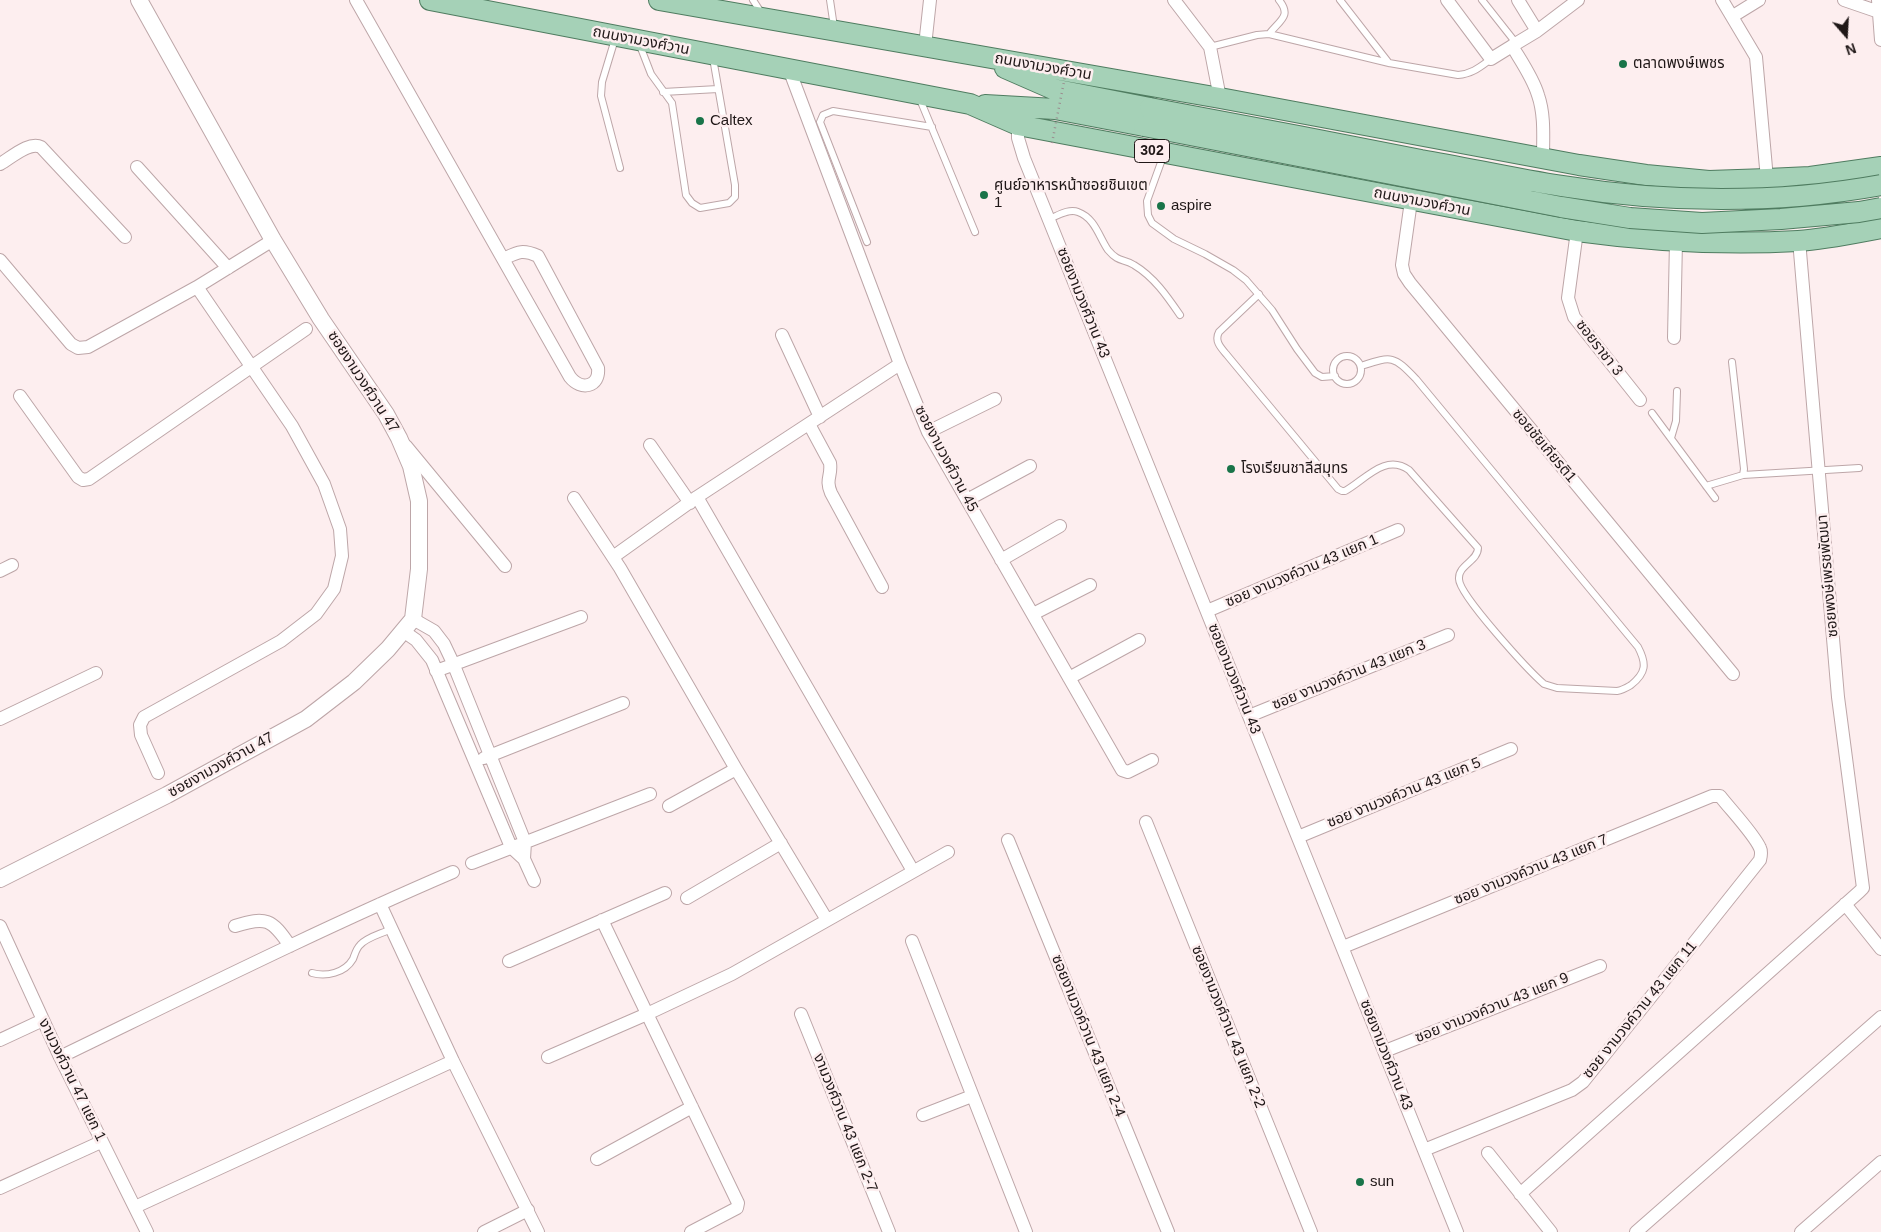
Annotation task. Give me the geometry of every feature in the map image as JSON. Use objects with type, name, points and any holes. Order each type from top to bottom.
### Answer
[{"type":"main road","name":"ถนนงามวงศ์วาน","points":[[430,0],[970,104],[1147,117],[1562,186],[1635,195],[1706,198],[1780,198],[1881,185]]},
{"type":"main road","name":"ถนนงามวงศ์วาน","points":[[658,0],[691,3],[765,19],[1220,98],[1543,158],[1637,173],[1709,181],[1810,177],[1881,166]]},
{"type":"main road","name":"ถนนงามวงศ์วาน","points":[[976,56],[1052,88],[1147,117],[1561,207],[1630,218],[1702,223],[1781,219],[1859,212],[1881,208]]},
{"type":"main road","name":"ถนนงามวงศ์วาน","points":[[970,104],[1018,124],[1577,231],[1676,241],[1720,243],[1799,240],[1881,228]]},
{"type":"main road","points":[[1709,181],[1730,189],[1737,204],[1739,218],[1737,227],[1720,243]]},
{"type":"street","name":"ซอยงามวงศ์วาน 47","points":[[0,878],[167,795],[306,719],[354,682],[388,649],[408,625],[419,569],[419,501],[411,466],[399,438],[386,414],[321,319],[273,240],[139,0]]},
{"type":"street","points":[[356,0],[503,259],[570,377],[575,384],[583,386],[590,385],[596,381],[599,375],[598,368],[538,256],[527,251],[519,252],[503,259]]},
{"type":"street","points":[[925,46],[930,0]]},
{"type":"street","points":[[1174,0],[1210,47],[1220,98]]},
{"type":"street","points":[[1447,0],[1491,59],[1537,31],[1578,0]]},
{"type":"street","points":[[1518,0],[1537,31]]},
{"type":"street","points":[[1722,0],[1756,57],[1767,179]]},
{"type":"street","points":[[1733,16],[1759,0]]},
{"type":"street","points":[[1844,0],[1878,6],[1881,40]]},
{"type":"street","points":[[1514,45],[1538,95],[1543,124],[1543,158]]},
{"type":"street","name":"ซอยงามวงศ์วาน 45","points":[[788,69],[900,364],[928,432],[1122,770],[1128,772],[1152,760]]},
{"type":"street","name":"ซอยงามวงศ์วาน 43","points":[[1018,124],[1018,138],[1024,158],[1457,1232]]},
{"type":"street","points":[[0,164],[30,147],[37,145],[42,147],[124,237]]},
{"type":"street","points":[[137,167],[228,268]]},
{"type":"street","name":"ซอยชัยเกียรติ1","points":[[1411,200],[1402,265],[1404,274],[1410,283],[1733,674]]},
{"type":"street","name":"ซอยราชา 3","points":[[1577,231],[1568,298],[1570,307],[1574,317],[1640,400]]},
{"type":"street","points":[[0,260],[71,344],[78,348],[88,347],[197,287],[273,240]]},
{"type":"street","name":"ซอยพงษ์เพรชพัฒนา","points":[[1520,1194],[1863,888],[1838,697],[1799,240]]},
{"type":"street","points":[[1674,338],[1676,241]]},
{"type":"street","points":[[158,773],[141,735],[140,725],[144,717],[281,641],[316,614],[334,589],[342,556],[340,529],[324,484],[292,426],[197,287]]},
{"type":"street","points":[[20,396],[78,477],[83,480],[89,479],[306,329]]},
{"type":"street","points":[[782,335],[820,417]]},
{"type":"street","points":[[613,557],[693,500],[900,364]]},
{"type":"street","points":[[928,432],[995,399]]},
{"type":"street","points":[[809,424],[830,463],[831,468],[827,484],[831,493],[882,587]]},
{"type":"street","points":[[399,438],[506,566]]},
{"type":"street","points":[[650,445],[693,500],[914,871]]},
{"type":"street","points":[[967,500],[1030,466]]},
{"type":"street","points":[[574,498],[613,557],[736,769],[827,920]]},
{"type":"street","points":[[1001,560],[1060,526]]},
{"type":"street","name":"ซอย งามวงค์วาน 43 แยก 1","points":[[1207,611],[1398,530]]},
{"type":"street","points":[[0,570],[12,564]]},
{"type":"street","points":[[1032,614],[1090,585]]},
{"type":"street","points":[[436,670],[581,617]]},
{"type":"street","points":[[408,625],[434,631],[444,644],[525,842],[524,859]]},
{"type":"street","points":[[408,625],[416,640],[425,649],[436,670],[511,847],[524,859],[534,881]]},
{"type":"street","name":"ซอย งามวงค์วาน 43 แยก 3","points":[[1249,716],[1448,634]]},
{"type":"street","points":[[1069,678],[1139,640]]},
{"type":"street","points":[[0,719],[96,673]]},
{"type":"street","points":[[475,762],[623,703]]},
{"type":"street","name":"ซอย งามวงค์วาน 43 แยก 5","points":[[1298,836],[1511,749]]},
{"type":"street","points":[[669,806],[736,769]]},
{"type":"street","points":[[472,863],[650,794]]},
{"type":"street","name":"ซอย งามวงค์วาน 43 แยก 7","points":[[1343,947],[1709,797],[1720,796],[1759,846]]},
{"type":"street","name":"ซอยงามวงศ์วาน 43 แยก 2-2","points":[[1146,822],[1311,1232]]},
{"type":"street","name":"ซอยงามวงค์วาน 43 แยก 2-4","points":[[1008,840],[1168,1232]]},
{"type":"street","points":[[687,898],[780,843]]},
{"type":"street","name":"ซอย งามวงค์วาน 43 แยก 11","points":[[1424,1150],[1572,1090],[1583,1082],[1760,860],[1759,846]]},
{"type":"street","points":[[548,1057],[647,1014],[732,974],[948,852]]},
{"type":"street","points":[[60,1057],[290,946],[453,872]]},
{"type":"street","points":[[509,961],[665,894]]},
{"type":"street","points":[[380,904],[453,1061],[538,1232]]},
{"type":"street","points":[[1845,904],[1881,950]]},
{"type":"street","points":[[235,926],[260,920],[269,922],[278,928],[290,946]]},
{"type":"street","points":[[602,920],[738,1205],[736,1208],[691,1232]]},
{"type":"street","name":"งามวงศ์วาน 47 แยก 1","points":[[0,926],[101,1142],[148,1232]]},
{"type":"street","points":[[912,941],[1026,1232]]},
{"type":"street","name":"ซอย งามวงค์วาน 43 แยก 9","points":[[1385,1051],[1600,966]]},
{"type":"street","name":"งามวงศ์วาน 43 แยก 2-7","points":[[801,1014],[889,1232]]},
{"type":"street","points":[[1636,1232],[1881,1016]]},
{"type":"street","points":[[0,1040],[43,1020]]},
{"type":"street","points":[[135,1207],[453,1061]]},
{"type":"street","points":[[923,1115],[972,1096]]},
{"type":"street","points":[[597,1159],[692,1107]]},
{"type":"street","points":[[0,1188],[101,1142]]},
{"type":"street","points":[[1488,1153],[1551,1232]]},
{"type":"street","points":[[1801,1232],[1881,1162]]},
{"type":"street","points":[[484,1232],[528,1210]]},
{"type":"lane","points":[[753,0],[765,19]]},
{"type":"lane","points":[[830,0],[835,31]]},
{"type":"lane","points":[[1269,34],[1286,12],[1279,0]]},
{"type":"lane","points":[[1340,0],[1389,63]]},
{"type":"lane","points":[[1482,0],[1514,45]]},
{"type":"lane","points":[[1210,47],[1257,35],[1269,34],[1389,63],[1458,75],[1468,74],[1491,59]]},
{"type":"lane","points":[[616,36],[602,82],[601,96],[620,168]]},
{"type":"lane","points":[[637,40],[651,74],[672,103],[682,157],[686,195],[692,203],[700,208],[729,203],[735,196],[735,185],[712,54]]},
{"type":"lane","points":[[663,92],[718,89]]},
{"type":"lane","points":[[918,93],[975,232]]},
{"type":"lane","points":[[867,242],[820,122],[823,114],[833,111],[932,127]]},
{"type":"lane","points":[[1164,153],[1148,201],[1148,215],[1152,223],[1174,239],[1205,254],[1246,280],[1272,310],[1297,350],[1315,373],[1322,377],[1335,376]]},
{"type":"lane","points":[[1049,219],[1070,211],[1078,211],[1088,218],[1108,250],[1119,260],[1132,264],[1150,278],[1164,292],[1180,315]]},
{"type":"lane","points":[[1259,294],[1219,332],[1217,335],[1218,342],[1227,356],[1338,489],[1345,491],[1386,465],[1398,464],[1410,470],[1478,548],[1476,555],[1461,569],[1458,577],[1464,593],[1475,608],[1544,684],[1557,688],[1616,691],[1625,689],[1639,678],[1642,674],[1644,662],[1638,647],[1416,379],[1398,362],[1392,359],[1387,358],[1361,366]]},
{"type":"lane","points":[[1350,356],[1355,358],[1361,366],[1360,377],[1353,383],[1344,384],[1339,382],[1335,376],[1334,364],[1342,357],[1350,356]]},
{"type":"lane","points":[[1732,362],[1744,469],[1743,475]]},
{"type":"lane","points":[[1671,438],[1676,422],[1677,391]]},
{"type":"lane","points":[[1652,413],[1715,498]]},
{"type":"lane","points":[[1706,486],[1743,475],[1858,468]]},
{"type":"lane","points":[[312,973],[322,976],[339,970],[352,961],[358,947],[362,943],[391,929]]},
{"type":"path","points":[[1052,143],[1068,61]]},
{"type":"place","name":"ตลาดพงษ์เพชร","points":[[1623,64]]},
{"type":"place","name":"Caltex","points":[[700,121]]},
{"type":"place","name":"ศูนย์อาหารหน้าซอยชินเขต 1","points":[[984,195]]},
{"type":"place","name":"aspire","points":[[1161,206]]},
{"type":"place","name":"โรงเรียนชาลีสมุทร","points":[[1231,469]]},
{"type":"place","name":"sun","points":[[1360,1182]]}]
